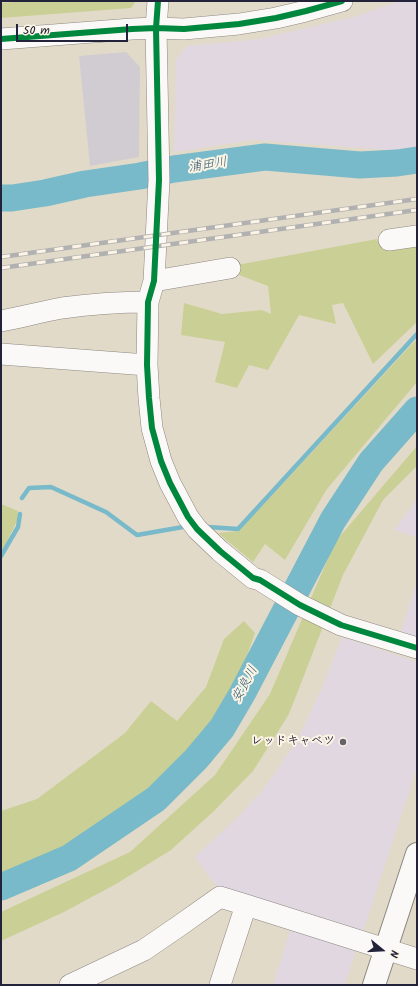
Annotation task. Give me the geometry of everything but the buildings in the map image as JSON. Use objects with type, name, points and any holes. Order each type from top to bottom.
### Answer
[{"type":"main road","points":[[374,985],[417,854]]},
{"type":"street","points":[[158,1],[156,28],[159,180],[154,281],[148,302],[147,365],[148,398],[152,428],[161,461],[170,483],[188,517],[197,529],[220,551],[253,578],[260,580],[300,605],[341,625],[417,648]]},
{"type":"street","points":[[1,39],[156,28],[184,29],[239,24],[276,18],[342,1]]},
{"type":"street","points":[[389,240],[417,236]]},
{"type":"street","points":[[154,281],[230,268]]},
{"type":"street","points":[[1,322],[60,308],[116,302],[148,302]]},
{"type":"street","points":[[1,354],[147,365]]},
{"type":"street","points":[[70,985],[144,950],[220,897],[417,959]]},
{"type":"street","points":[[220,985],[246,905]]},
{"type":"shaded area","points":[[399,1],[417,1],[417,147],[402,151],[253,140],[174,152],[176,59],[187,46],[260,39],[357,16]]},
{"type":"shaded area","points":[[126,52],[140,67],[139,157],[90,166],[79,56]]},
{"type":"shaded area","points":[[417,499],[417,537],[394,530],[410,509]]},
{"type":"shaded area","points":[[417,580],[417,640],[400,635]]},
{"type":"shaded area","points":[[342,637],[417,662],[417,767],[363,932],[356,934],[217,887],[195,857],[237,818],[263,790],[298,739],[321,690]]},
{"type":"shaded area","points":[[291,927],[352,948],[355,953],[345,985],[273,985]]},
{"type":"green space","points":[[26,1],[136,1],[131,8],[1,18],[1,3]]},
{"type":"green space","points":[[377,239],[387,247],[417,244],[417,322],[373,364],[343,303],[332,305],[336,324],[299,315],[268,370],[249,365],[237,388],[215,382],[225,342],[181,335],[184,303],[222,314],[262,310],[271,314],[268,286],[239,275],[237,265]]},
{"type":"green space","points":[[417,339],[417,382],[327,489],[285,560],[265,544],[253,562],[218,533],[239,531]]},
{"type":"green space","points":[[417,446],[417,466],[383,500],[343,575],[289,714],[253,771],[214,811],[171,850],[116,884],[64,912],[1,941],[1,912],[130,852],[215,775],[270,694],[335,542]]},
{"type":"green space","points":[[1,504],[18,511],[17,521],[2,551],[1,551]]},
{"type":"green space","points":[[244,621],[255,633],[234,692],[187,756],[142,802],[72,848],[1,878],[1,811],[37,799],[125,733],[151,701],[177,721],[206,687],[224,639]]},
{"type":"waterway","name":"浦田川","points":[[1,198],[12,198],[45,193],[85,184],[140,176],[174,169],[265,157],[360,165],[397,163],[417,160]]},
{"type":"waterway","points":[[208,527],[238,529],[417,334]]},
{"type":"waterway","name":"安良川","points":[[1,887],[69,858],[156,799],[196,759],[222,728],[242,694],[333,520],[371,462],[417,410]]},
{"type":"waterway","points":[[22,498],[29,488],[51,487],[106,512],[137,535],[183,527]]},
{"type":"waterway","points":[[1,556],[18,527],[20,514]]},
{"type":"railway","points":[[1,257],[417,199]]},
{"type":"railway","points":[[1,268],[417,210]]},
{"type":"cycle path","points":[[158,1],[156,28],[159,180],[154,281],[148,302],[147,365],[152,428],[161,461],[170,483],[188,517],[197,529],[220,551],[253,578],[260,580],[300,605],[341,625],[417,648]]},
{"type":"cycle path","points":[[1,39],[132,29],[184,29],[239,24],[276,18],[342,1]]},
{"type":"place","name":"レッドキャベツ","points":[[343,742]]}]
